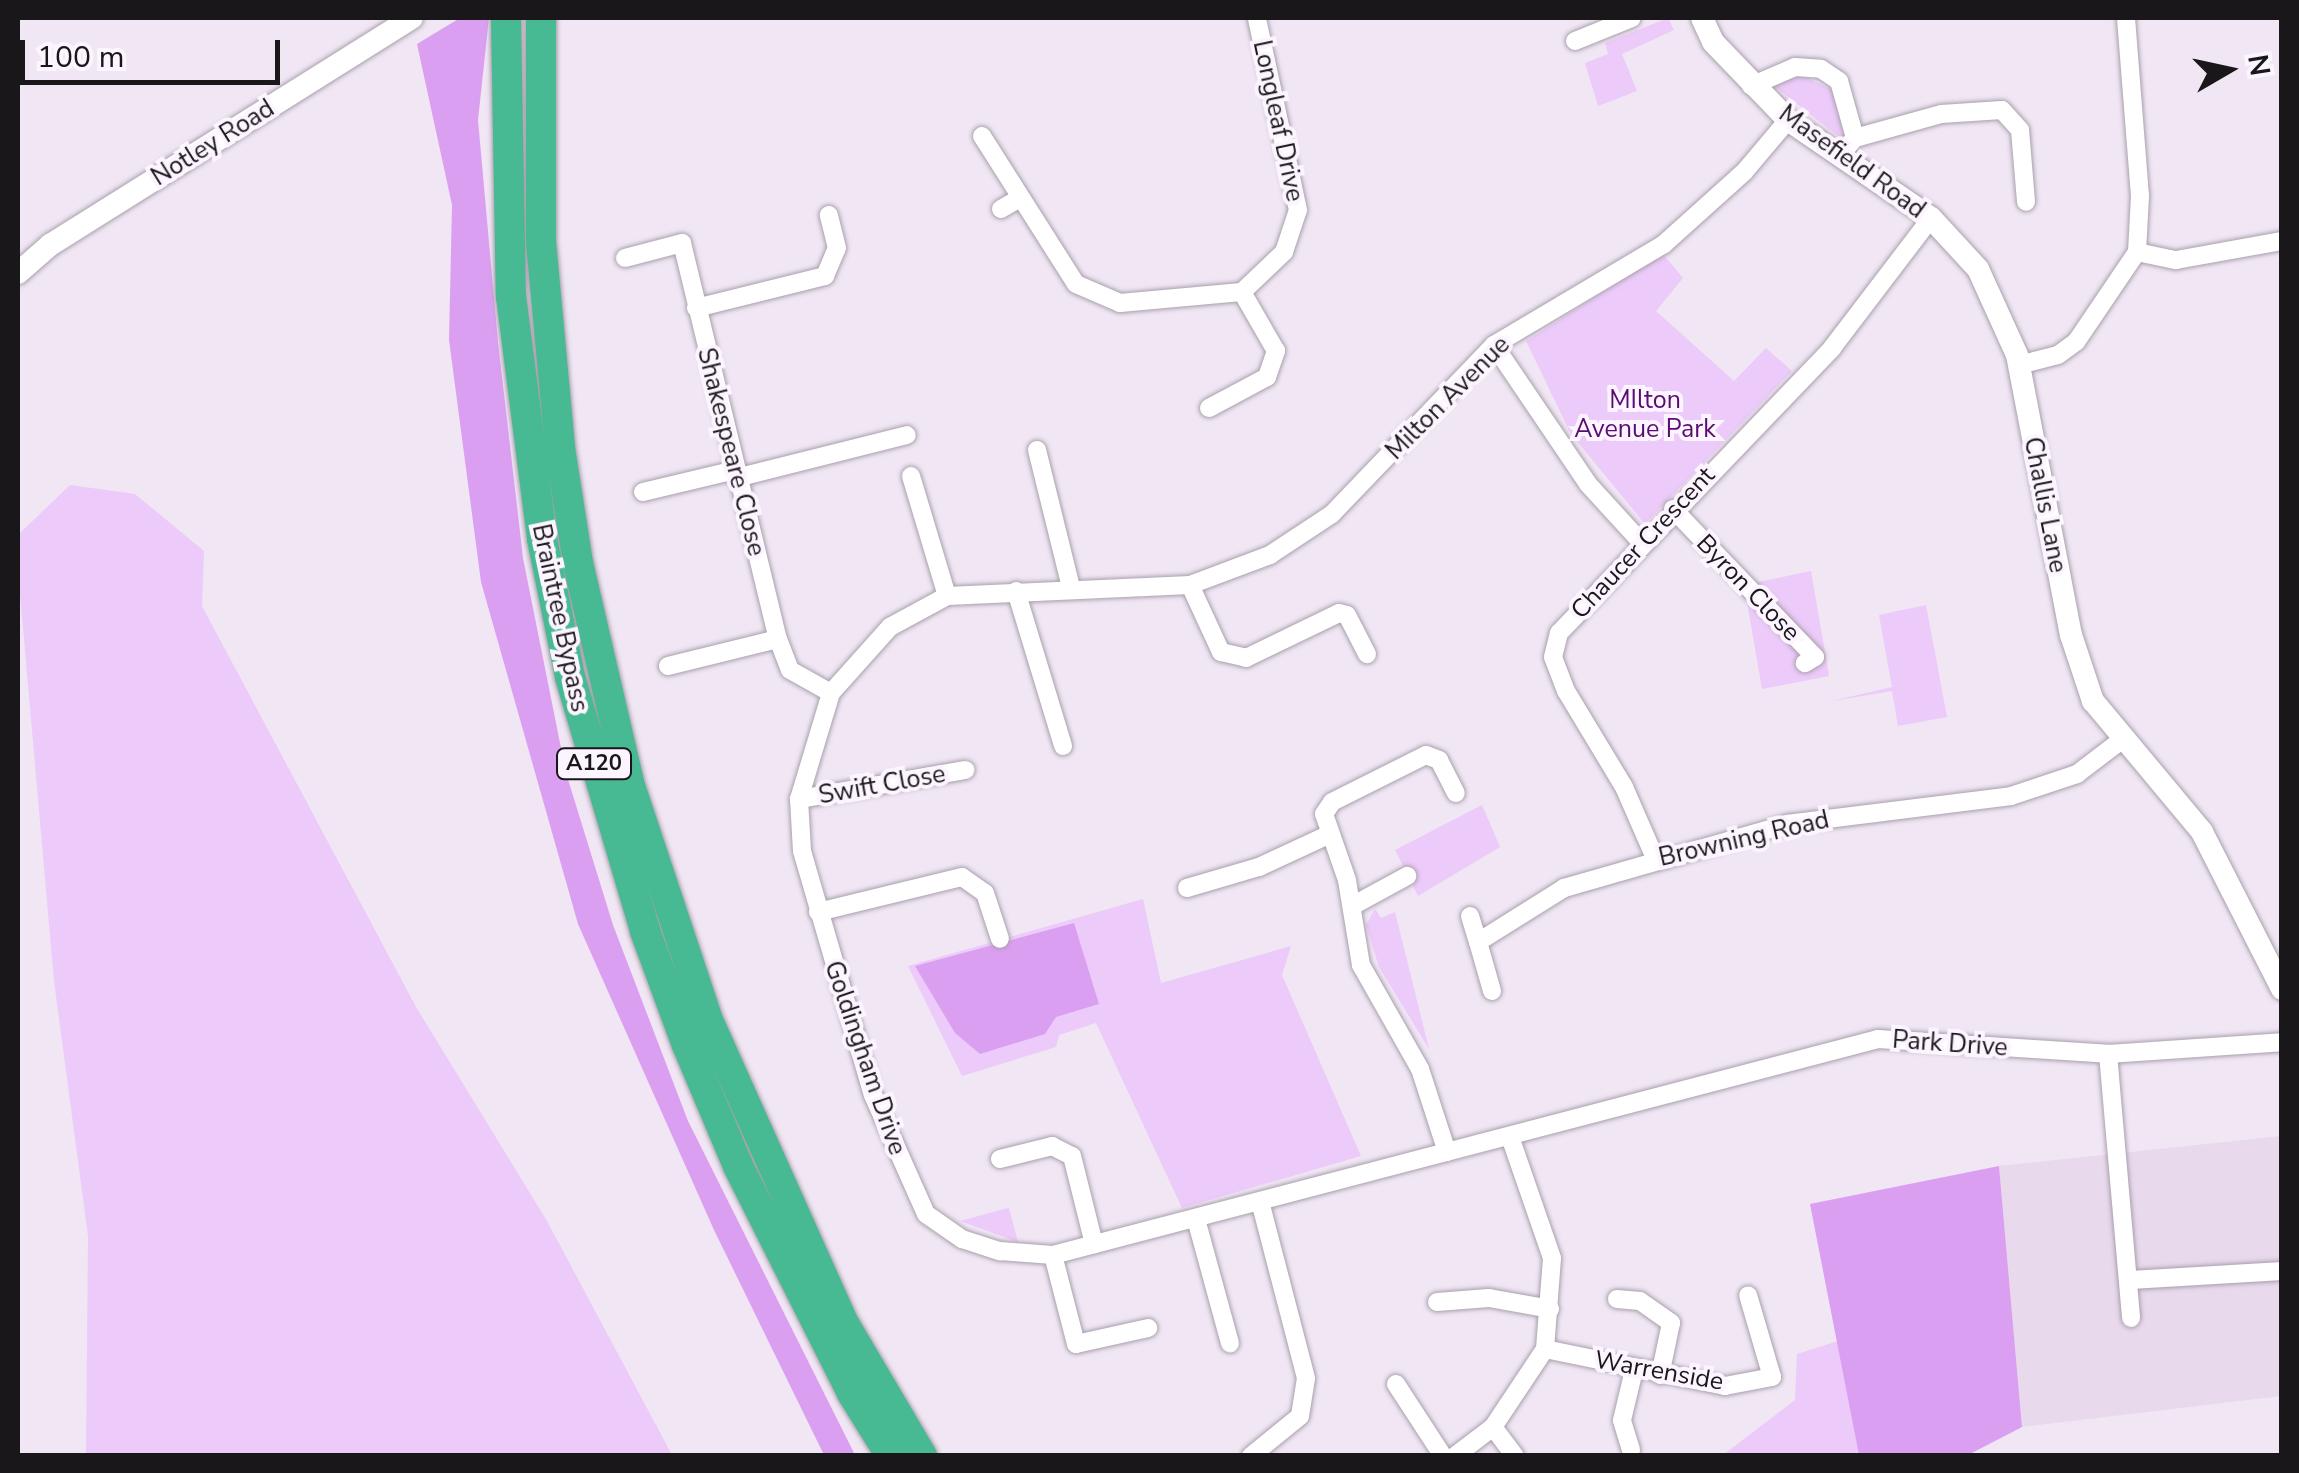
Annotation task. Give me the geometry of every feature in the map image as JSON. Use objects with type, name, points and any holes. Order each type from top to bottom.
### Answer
[{"type":"highway","name":"Braintree Bypass","points":[[506,18],[511,296],[542,539],[570,677],[644,931],[686,1045],[738,1166],[852,1394],[891,1456]]},
{"type":"highway","name":"Braintree Bypass","points":[[541,18],[541,242],[560,448],[578,563],[629,783],[722,1050],[842,1322],[922,1456]]},
{"type":"street","name":"Notley Road","points":[[18,273],[50,245],[412,18]]},
{"type":"street","name":"Longleaf Drive","points":[[1242,292],[1284,252],[1298,210],[1257,18]]},
{"type":"street","points":[[1574,41],[1632,18]]},
{"type":"street","name":"Masefield Road","points":[[1702,18],[1751,86],[1788,120],[1848,146],[1931,218],[1978,269],[2019,365]]},
{"type":"street","points":[[2019,365],[2058,355],[2076,342],[2137,252],[2140,196],[2126,18]]},
{"type":"street","points":[[1751,86],[1796,68],[1822,69],[1839,82],[1848,146],[1942,114],[2002,110],[2020,130],[2026,202]]},
{"type":"street","name":"Milton Avenue","points":[[1190,585],[1270,555],[1332,514],[1494,344],[1664,244],[1744,172],[1788,120]]},
{"type":"street","points":[[982,136],[1076,284],[1120,303],[1242,292],[1276,351],[1267,378],[1230,389],[1209,408]]},
{"type":"street","points":[[1001,210],[1020,198]]},
{"type":"street","points":[[696,308],[825,276],[837,248],[829,214]]},
{"type":"street","name":"Chaucer Crescent","points":[[1655,858],[1553,657],[1559,632],[1641,542],[1832,348],[1931,218]]},
{"type":"street","points":[[2137,252],[2176,260],[2282,241]]},
{"type":"street","name":"Shakespeare Close","points":[[625,258],[682,243],[778,639],[790,670],[830,692]]},
{"type":"street","points":[[1494,344],[1588,484],[1641,542]]},
{"type":"street","name":"Challis Lane","points":[[2019,365],[2070,635],[2093,701],[2202,832],[2282,988]]},
{"type":"street","points":[[642,492],[907,435]]},
{"type":"street","points":[[1037,450],[1071,587]]},
{"type":"street","points":[[911,476],[947,596]]},
{"type":"street","name":"Byron Close","points":[[1673,510],[1815,657],[1805,664]]},
{"type":"street","points":[[1190,585],[1222,652],[1246,658],[1339,613],[1348,615],[1367,654]]},
{"type":"street","name":"Goldingham Drive","points":[[1190,585],[1071,587],[947,596],[890,627],[830,692],[799,799],[802,851],[888,1138],[926,1214],[975,1243],[1052,1255],[1261,1205],[1510,1137]]},
{"type":"street","points":[[1016,590],[1062,746]]},
{"type":"street","points":[[668,666],[778,639]]},
{"type":"street","name":"Browning Road","points":[[1478,942],[1564,888],[1655,858],[1787,824],[2011,796],[2077,774],[2123,739]]},
{"type":"street","points":[[1447,1152],[1420,1068],[1361,965],[1352,906],[1324,814],[1332,802],[1426,756],[1438,760],[1456,793]]},
{"type":"street","name":"Swift Close","points":[[799,799],[964,770]]},
{"type":"street","points":[[1187,888],[1259,867],[1328,835]]},
{"type":"street","points":[[1352,906],[1407,876]]},
{"type":"street","points":[[818,912],[962,878],[985,892],[1000,940]]},
{"type":"street","points":[[1470,916],[1492,991]]},
{"type":"street","name":"Park Drive","points":[[1510,1137],[1878,1039],[2108,1054],[2282,1042]]},
{"type":"street","points":[[2108,1054],[2131,1280],[2131,1318]]},
{"type":"street","points":[[1455,1456],[1493,1427],[1545,1349],[1552,1258],[1510,1137]]},
{"type":"street","points":[[1000,1159],[1052,1146],[1072,1156],[1094,1244]]},
{"type":"street","points":[[1251,1456],[1300,1416],[1306,1378],[1261,1205]]},
{"type":"street","points":[[1196,1219],[1230,1343]]},
{"type":"street","points":[[1052,1255],[1076,1344],[1148,1328]]},
{"type":"street","points":[[2131,1280],[2282,1271]]},
{"type":"street","name":"Warrenside","points":[[1545,1349],[1725,1386],[1772,1377],[1748,1296]]},
{"type":"street","points":[[1437,1302],[1488,1298],[1550,1309]]},
{"type":"street","points":[[1616,1299],[1640,1301],[1671,1323],[1660,1375]]},
{"type":"street","points":[[1631,1450],[1622,1420],[1634,1370]]},
{"type":"street","points":[[1396,1384],[1443,1456]]},
{"type":"street","points":[[1493,1427],[1514,1456]]},
{"type":"shaded area","points":[[460,18],[489,18],[478,120],[498,342],[523,558],[566,773],[613,925],[688,1121],[855,1455],[824,1455],[714,1230],[578,924],[481,582],[449,340],[452,205],[417,44]]},
{"type":"shaded area","points":[[1074,923],[1099,1004],[1056,1017],[1045,1034],[980,1054],[955,1033],[915,966]]},
{"type":"shaded area","points":[[2281,1136],[2281,1396],[2022,1427],[1999,1166]]},
{"type":"shaded area","points":[[1999,1166],[2022,1427],[1968,1455],[1859,1455],[1810,1204]]},
{"type":"green space","points":[[1668,18],[1674,30],[1622,54],[1637,91],[1598,106],[1585,63],[1608,54],[1605,43]]},
{"type":"green space","points":[[1801,75],[1833,90],[1847,132],[1842,139],[1773,85]]},
{"type":"green space","name":"MIlton Avenue Park","points":[[1663,254],[1683,278],[1656,311],[1734,381],[1766,348],[1792,371],[1645,524],[1571,434],[1526,341]]},
{"type":"green space","points":[[70,485],[135,494],[204,551],[202,606],[416,1007],[547,1221],[672,1455],[86,1455],[88,1236],[54,981],[18,571],[18,535]]},
{"type":"green space","points":[[1811,571],[1829,676],[1762,689],[1744,585]]},
{"type":"green space","points":[[1926,605],[1947,717],[1898,726],[1892,691],[1832,701],[1892,687],[1879,615]]},
{"type":"green space","points":[[1482,805],[1500,847],[1418,896],[1395,850]]},
{"type":"green space","points":[[1143,899],[1161,983],[1291,946],[1282,975],[1361,1156],[1182,1208],[1096,1023],[1059,1035],[1056,1047],[962,1076],[908,966]]},
{"type":"green space","points":[[1375,909],[1381,918],[1395,912],[1429,1049],[1379,967],[1366,925]]},
{"type":"green space","points":[[1008,1208],[1018,1242],[960,1221]]},
{"type":"green space","points":[[1838,1341],[1859,1455],[1723,1455],[1795,1400],[1797,1354]]}]
